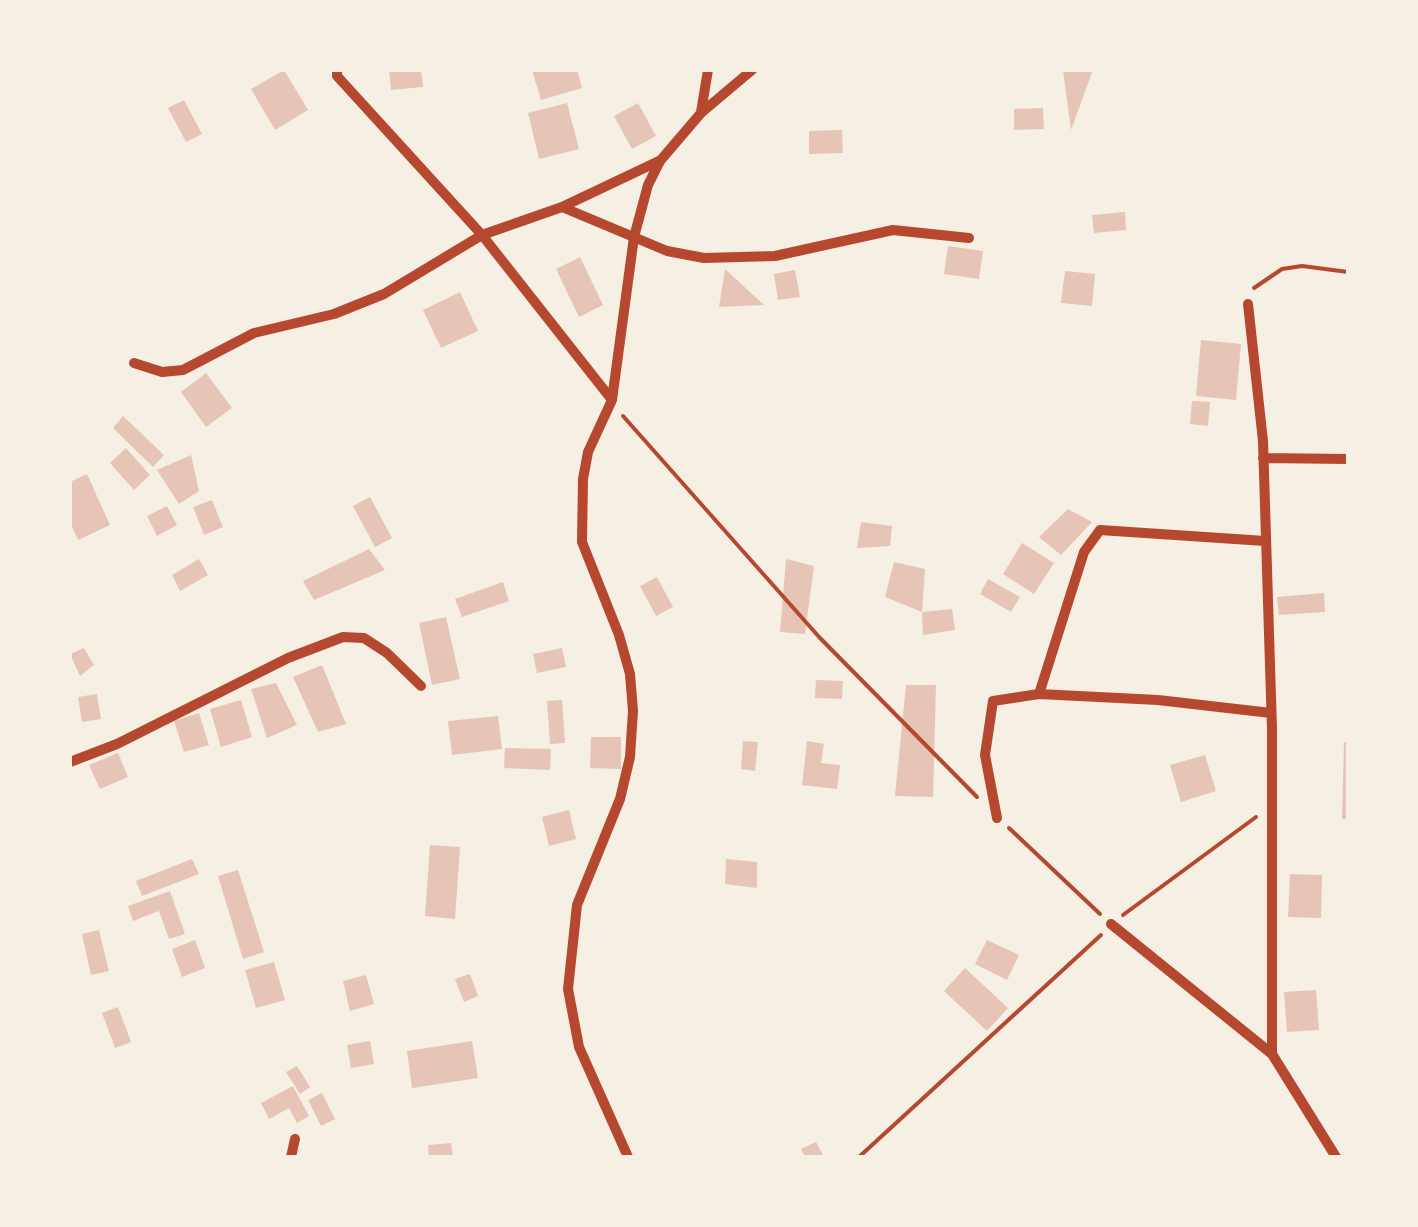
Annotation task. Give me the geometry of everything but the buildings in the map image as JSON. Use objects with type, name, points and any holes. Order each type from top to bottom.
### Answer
[{"type":"street","points":[[337,70],[337,76],[482,235],[612,400]]},
{"type":"street","points":[[701,113],[708,70]]},
{"type":"street","points":[[628,1157],[578,1047],[568,989],[577,904],[620,799],[630,757],[630,674],[620,635],[582,542],[581,495],[588,452],[612,400],[634,237],[648,185],[660,161],[701,113],[752,70]]},
{"type":"street","points":[[134,362],[162,372],[183,370],[254,333],[334,314],[384,294],[482,235],[562,207],[660,161]]},
{"type":"street","points":[[562,207],[685,254],[748,259],[893,230],[969,238]]},
{"type":"street","points":[[1248,304],[1262,458],[1271,713],[1272,1054]]},
{"type":"street","points":[[1262,458],[1348,459]]},
{"type":"street","points":[[1038,694],[1084,552],[1100,530],[1265,541]]},
{"type":"street","points":[[70,762],[117,744],[288,658],[342,637],[364,638],[387,652],[421,686]]},
{"type":"street","points":[[998,818],[985,755],[993,702],[1038,694],[1158,700],[1271,713]]},
{"type":"street","points":[[1111,924],[1272,1054],[1336,1157]]},
{"type":"street","points":[[292,1157],[296,1138]]},
{"type":"path","points":[[1248,304],[1254,288],[1282,270],[1302,266],[1348,272]]},
{"type":"path","points":[[612,400],[639,437],[844,664],[1111,924]]},
{"type":"path","points":[[860,1157],[1111,924],[1272,806]]}]
